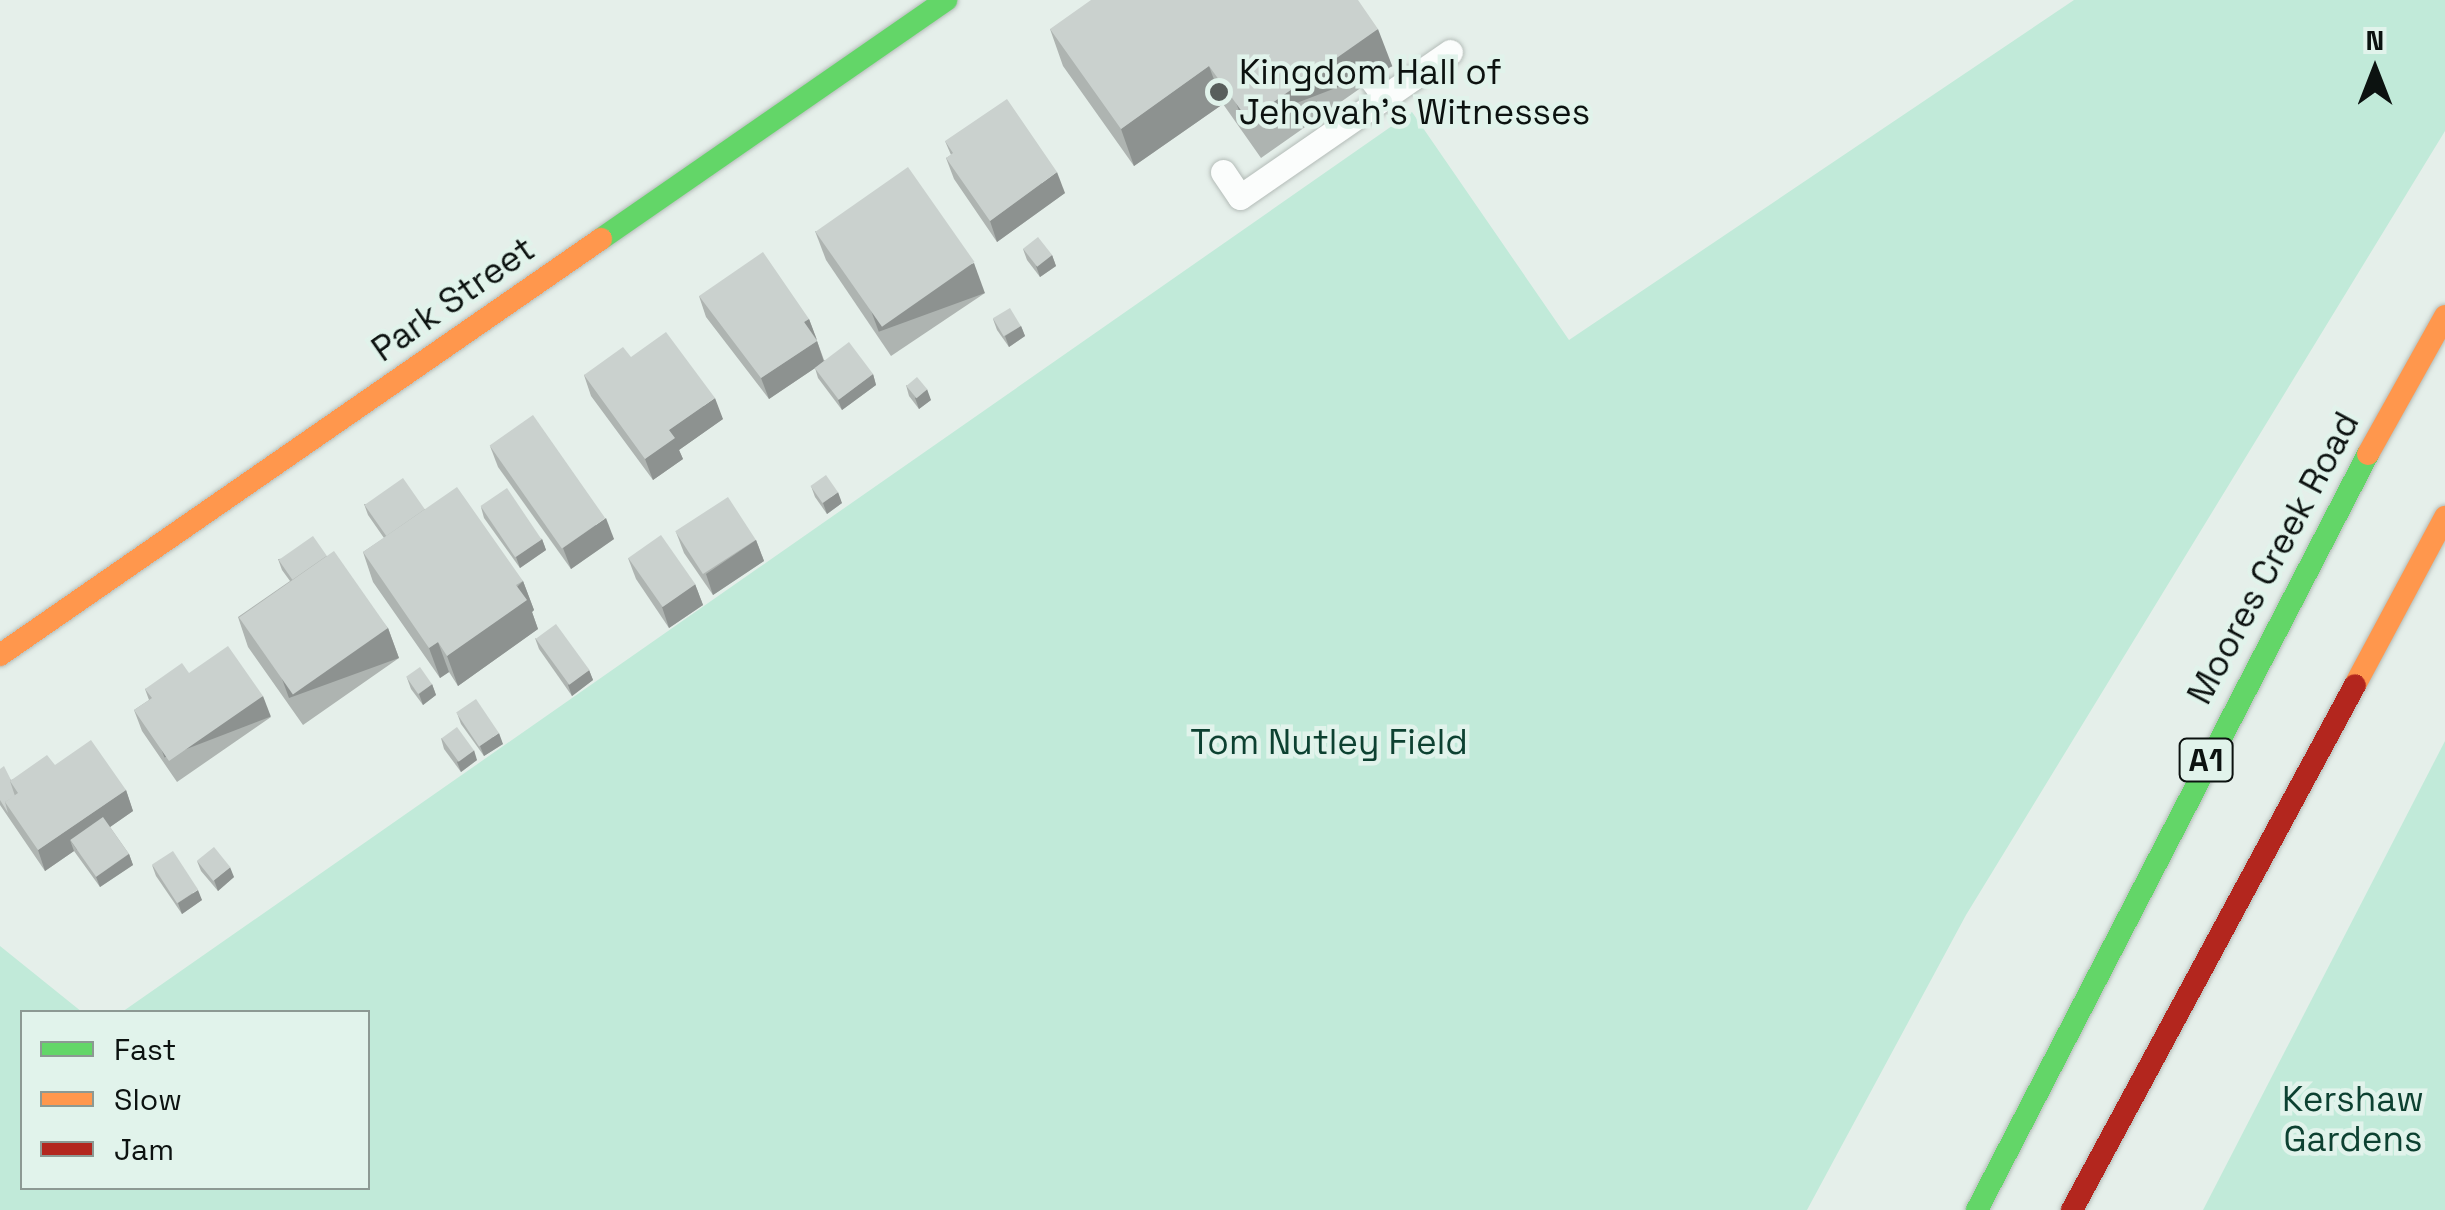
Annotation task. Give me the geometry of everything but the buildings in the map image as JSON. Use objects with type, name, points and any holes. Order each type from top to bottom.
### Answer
[{"type":"main road","name":"Park Street","points":[[0,655],[946,0]]},
{"type":"main road","name":"Moores Creek Road","points":[[1977,1210],[2298,578],[2445,316]]},
{"type":"main road","points":[[2072,1210],[2445,517]]},
{"type":"lane","points":[[1224,172],[1240,196],[1379,88],[1450,52]]},
{"type":"green space","name":"Tom Nutley Field","points":[[2074,0],[2445,0],[2445,131],[1966,915],[1807,1210],[0,1210],[0,946],[80,1010],[20,1010],[20,1190],[370,1190],[370,1010],[125,1010],[1412,112],[1569,340]]},
{"type":"green space","name":"Kershaw Gardens","points":[[2445,741],[2445,1210],[2203,1210]]},
{"type":"traffic: fast","points":[[601,239],[946,0]]},
{"type":"traffic: fast","points":[[1977,1210],[2368,454]]},
{"type":"traffic: slow","points":[[0,655],[601,239]]},
{"type":"traffic: slow","points":[[2368,454],[2445,316]]},
{"type":"traffic: slow","points":[[2355,685],[2445,517]]},
{"type":"traffic: jam","points":[[2072,1210],[2355,685]]},
{"type":"place","name":"Kingdom Hall of Jehovah's Witnesses","points":[[1219,92]]}]
